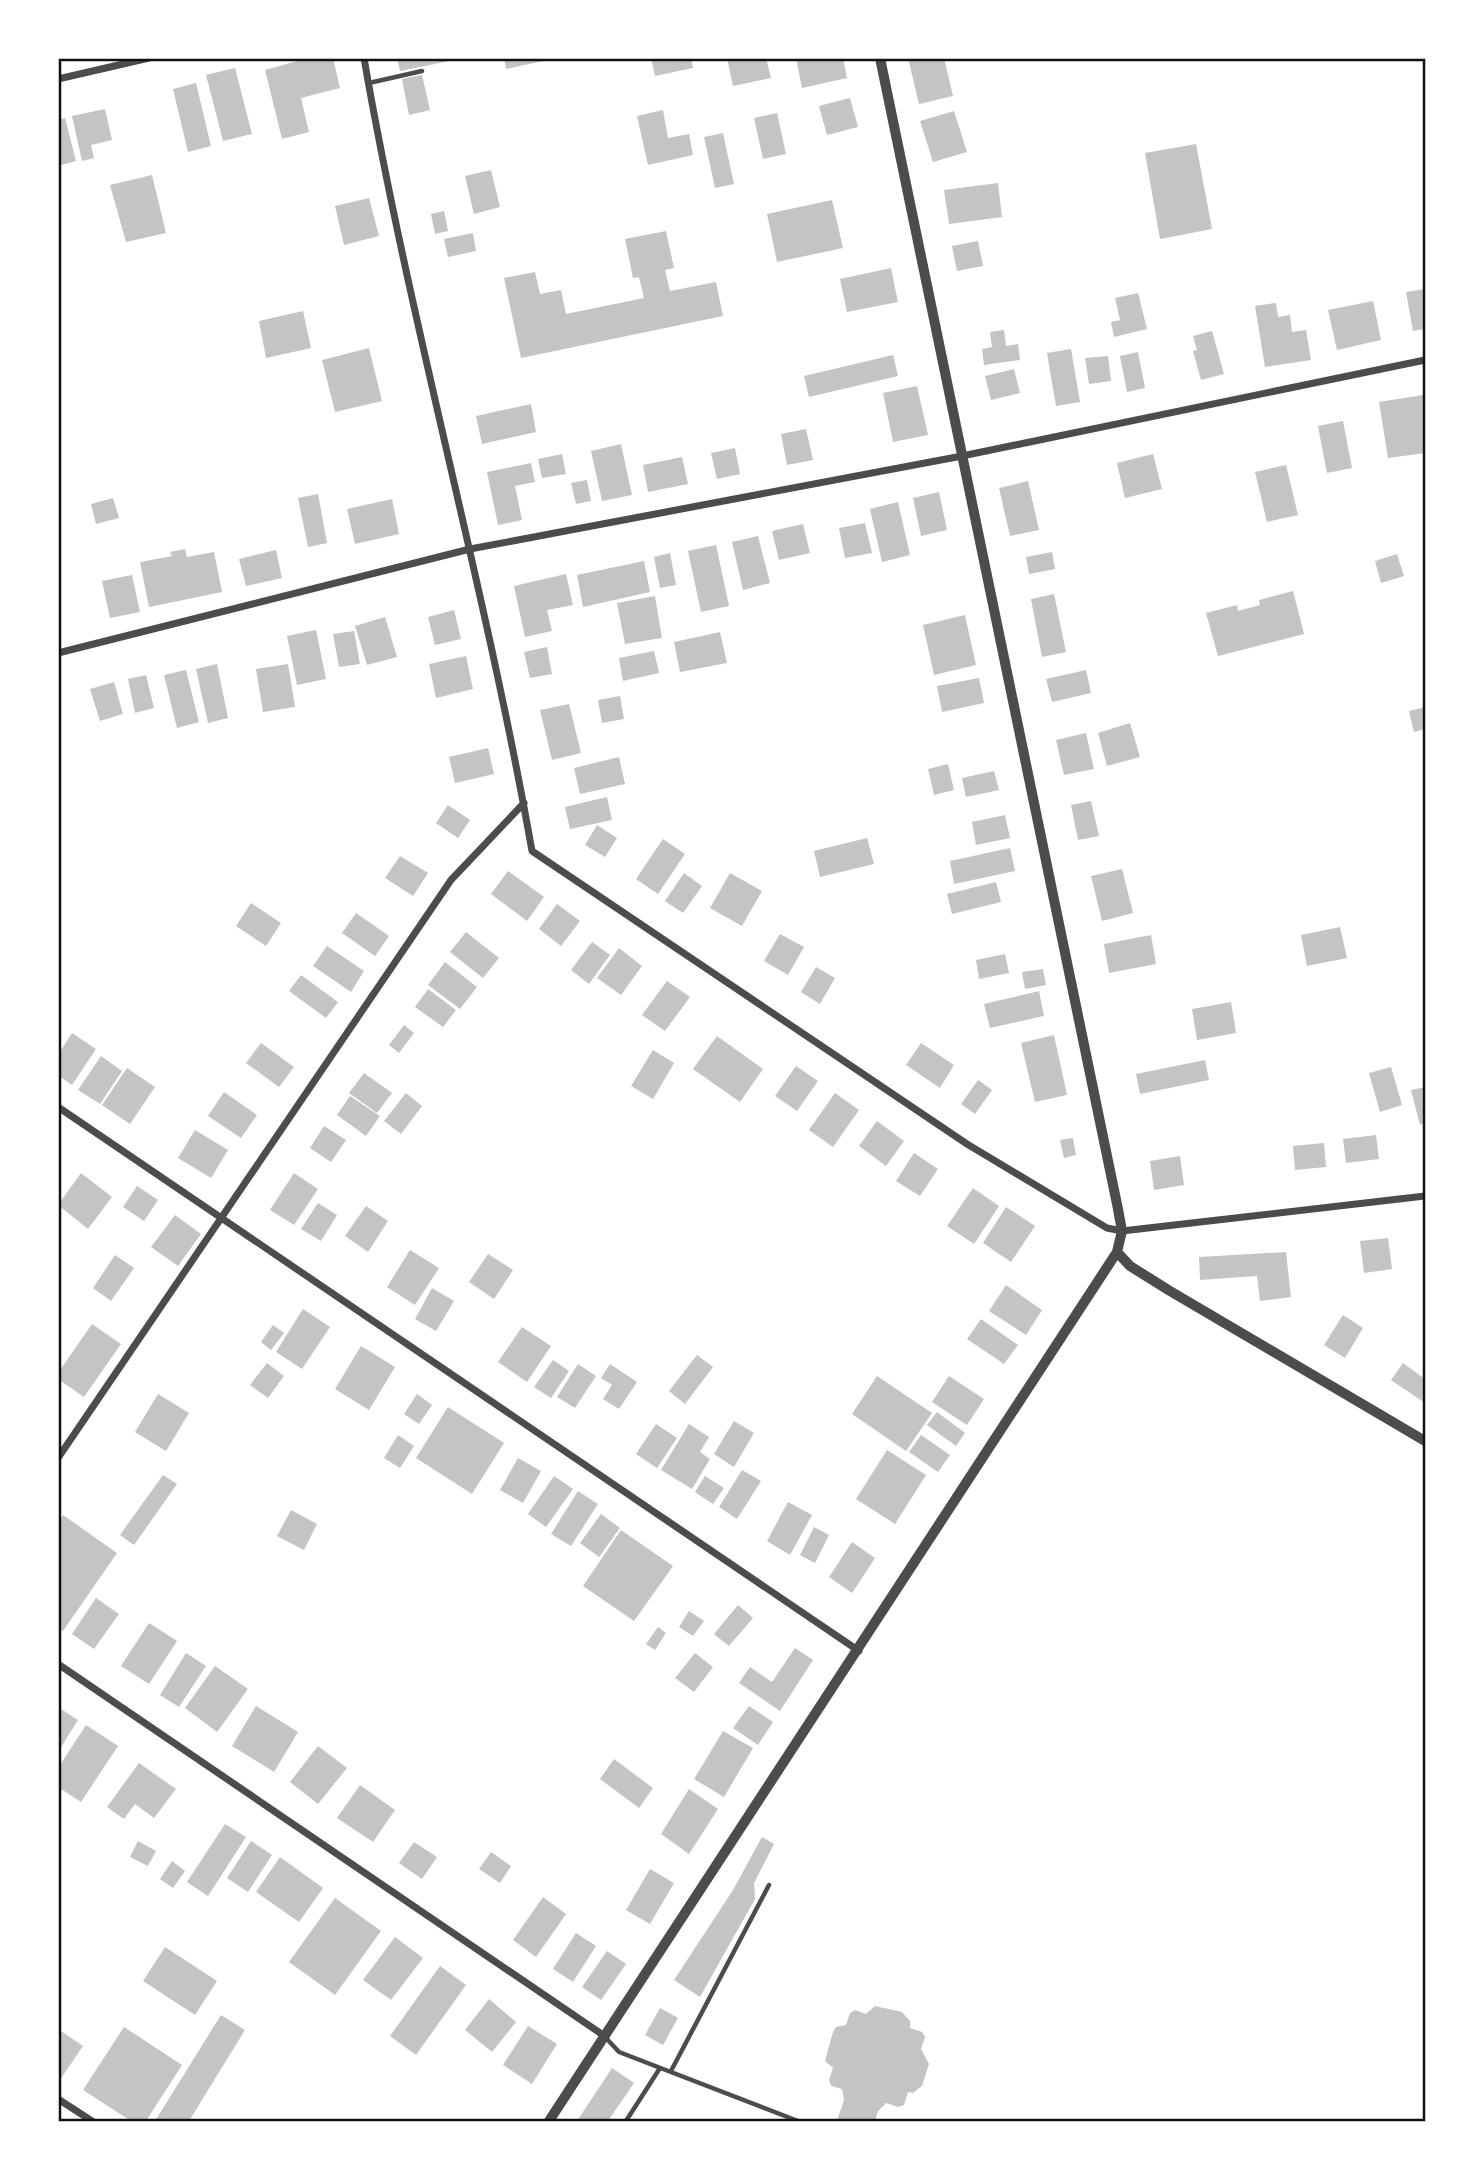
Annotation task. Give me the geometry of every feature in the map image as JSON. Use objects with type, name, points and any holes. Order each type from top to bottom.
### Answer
[{"type":"street","points":[[58,79],[149,58]]},
{"type":"street","points":[[364,58],[385,178],[470,549],[532,851],[967,1144],[1107,1228],[1122,1231],[1425,1196]]},
{"type":"street","points":[[549,2121],[859,1651],[1117,1252],[1122,1231],[880,58]]},
{"type":"street","points":[[58,653],[470,549],[962,456],[1425,360]]},
{"type":"street","points":[[58,1458],[451,880],[524,803]]},
{"type":"street","points":[[58,1107],[859,1651]]},
{"type":"street","points":[[1117,1252],[1130,1266],[1170,1291],[1425,1441]]},
{"type":"street","points":[[58,1664],[606,2037]]},
{"type":"street","points":[[58,2099],[92,2121]]},
{"type":"lane","points":[[369,84],[422,71]]},
{"type":"lane","points":[[671,2071],[769,1885]]},
{"type":"lane","points":[[606,2037],[619,2052],[798,2121]]},
{"type":"lane","points":[[626,2121],[660,2068]]},
{"type":"building","points":[[308,58],[333,58],[340,88],[301,98],[309,132],[282,139],[265,70]]},
{"type":"building","points":[[397,58],[459,58],[460,59],[400,71]]},
{"type":"building","points":[[504,58],[553,58],[553,59],[506,69]]},
{"type":"building","points":[[651,58],[691,58],[693,68],[655,76]]},
{"type":"building","points":[[727,58],[766,58],[771,78],[733,86]]},
{"type":"building","points":[[796,58],[843,58],[847,78],[802,88]]},
{"type":"building","points":[[908,58],[944,58],[953,96],[919,104]]},
{"type":"building","points":[[235,68],[252,134],[223,141],[206,75]]},
{"type":"building","points":[[422,75],[430,110],[409,115],[402,79]]},
{"type":"building","points":[[196,83],[211,146],[188,152],[173,89]]},
{"type":"building","points":[[850,98],[858,127],[827,135],[819,106]]},
{"type":"building","points":[[105,109],[112,140],[91,145],[94,158],[82,161],[72,116]]},
{"type":"building","points":[[663,110],[668,138],[689,134],[693,155],[648,165],[637,116]]},
{"type":"building","points":[[954,111],[967,152],[933,162],[920,121]]},
{"type":"building","points":[[777,113],[786,154],[763,159],[754,118]]},
{"type":"building","points":[[65,118],[76,161],[58,166],[58,120]]},
{"type":"building","points":[[723,133],[734,184],[715,188],[704,137]]},
{"type":"building","points":[[1196,144],[1212,229],[1160,239],[1145,153]]},
{"type":"building","points":[[491,170],[500,207],[474,214],[465,176]]},
{"type":"building","points":[[152,175],[166,233],[126,242],[110,185]]},
{"type":"building","points":[[998,183],[1002,217],[949,224],[944,190]]},
{"type":"building","points":[[369,198],[379,236],[344,245],[335,206]]},
{"type":"building","points":[[832,200],[843,248],[777,262],[767,214]]},
{"type":"building","points":[[444,211],[448,231],[435,234],[431,214]]},
{"type":"building","points":[[666,231],[674,268],[665,270],[670,291],[716,282],[723,316],[521,358],[504,278],[535,272],[540,294],[561,290],[566,314],[644,298],[639,277],[633,278],[625,239]]},
{"type":"building","points":[[473,233],[476,251],[448,257],[444,239]]},
{"type":"building","points":[[978,241],[983,266],[957,271],[952,246]]},
{"type":"building","points":[[891,268],[898,302],[847,312],[840,279]]},
{"type":"building","points":[[1425,289],[1425,329],[1413,331],[1406,292]]},
{"type":"building","points":[[1138,293],[1147,329],[1114,337],[1111,322],[1120,320],[1115,298]]},
{"type":"building","points":[[1373,301],[1381,340],[1337,350],[1328,310]]},
{"type":"building","points":[[1276,303],[1278,317],[1290,315],[1292,332],[1306,330],[1311,360],[1265,367],[1255,306]]},
{"type":"building","points":[[303,311],[311,348],[266,358],[259,321]]},
{"type":"building","points":[[1004,330],[1006,346],[1018,344],[1020,360],[984,365],[982,349],[992,347],[990,332]]},
{"type":"building","points":[[1212,331],[1224,374],[1201,380],[1193,351],[1197,350],[1193,336]]},
{"type":"building","points":[[369,348],[382,401],[335,412],[322,360]]},
{"type":"building","points":[[1071,349],[1080,402],[1056,406],[1047,353]]},
{"type":"building","points":[[1138,352],[1145,388],[1127,392],[1120,356]]},
{"type":"building","points":[[893,355],[898,376],[809,397],[804,376]]},
{"type":"building","points":[[1108,356],[1111,381],[1089,384],[1085,358]]},
{"type":"building","points":[[1014,369],[1020,393],[991,400],[985,376]]},
{"type":"building","points":[[917,386],[928,435],[893,442],[883,393]]},
{"type":"building","points":[[1423,395],[1425,453],[1388,458],[1379,402]]},
{"type":"building","points":[[531,404],[536,432],[482,444],[476,416]]},
{"type":"building","points":[[1343,421],[1352,468],[1327,473],[1318,426]]},
{"type":"building","points":[[806,429],[813,460],[787,465],[781,434]]},
{"type":"building","points":[[621,444],[632,495],[602,501],[591,451]]},
{"type":"building","points":[[735,448],[740,474],[717,479],[711,453]]},
{"type":"building","points":[[562,454],[566,474],[542,478],[538,459]]},
{"type":"building","points":[[1153,454],[1162,489],[1125,498],[1117,463]]},
{"type":"building","points":[[682,457],[688,484],[648,492],[643,465]]},
{"type":"building","points":[[531,463],[535,482],[515,486],[522,520],[498,525],[487,472]]},
{"type":"building","points":[[1286,465],[1298,515],[1267,522],[1255,472]]},
{"type":"building","points":[[587,480],[591,501],[576,504],[571,483]]},
{"type":"building","points":[[1028,481],[1039,530],[1010,536],[999,488]]},
{"type":"building","points":[[939,492],[947,530],[921,536],[913,498]]},
{"type":"building","points":[[318,494],[327,543],[308,547],[298,498]]},
{"type":"building","points":[[113,498],[119,518],[96,524],[91,504]]},
{"type":"building","points":[[392,499],[399,534],[355,544],[347,509]]},
{"type":"building","points":[[898,502],[910,555],[882,562],[870,509]]},
{"type":"building","points":[[865,523],[872,553],[845,558],[839,528]]},
{"type":"building","points":[[803,524],[810,553],[779,560],[772,531]]},
{"type":"building","points":[[758,536],[770,583],[743,590],[732,542]]},
{"type":"building","points":[[716,545],[729,606],[701,612],[688,551]]},
{"type":"building","points":[[185,549],[187,557],[214,552],[222,592],[149,607],[140,562],[172,556],[170,552]]},
{"type":"building","points":[[276,550],[282,578],[246,586],[239,559]]},
{"type":"building","points":[[1052,552],[1055,569],[1029,574],[1026,557]]},
{"type":"building","points":[[670,553],[676,585],[660,588],[654,557]]},
{"type":"building","points":[[1397,554],[1404,576],[1381,583],[1375,561]]},
{"type":"building","points":[[644,561],[650,592],[583,607],[577,575]]},
{"type":"building","points":[[566,574],[573,605],[547,610],[552,631],[525,637],[514,586]]},
{"type":"building","points":[[132,575],[140,612],[110,618],[102,581]]},
{"type":"building","points":[[1293,591],[1304,634],[1218,656],[1206,613],[1237,605],[1238,611],[1260,605],[1259,600]]},
{"type":"building","points":[[1054,594],[1066,652],[1042,657],[1031,599]]},
{"type":"building","points":[[655,596],[662,638],[625,644],[617,603]]},
{"type":"building","points":[[454,610],[461,639],[435,645],[428,617]]},
{"type":"building","points":[[965,615],[976,665],[934,675],[923,625]]},
{"type":"building","points":[[385,617],[397,657],[367,665],[355,626]]},
{"type":"building","points":[[316,630],[326,679],[297,685],[287,636]]},
{"type":"building","points":[[354,631],[360,664],[339,667],[333,634]]},
{"type":"building","points":[[720,632],[727,663],[680,672],[674,642]]},
{"type":"building","points":[[547,647],[552,674],[530,678],[524,652]]},
{"type":"building","points":[[654,651],[659,673],[623,681],[619,658]]},
{"type":"building","points":[[466,656],[473,689],[436,698],[429,664]]},
{"type":"building","points":[[217,664],[228,718],[208,723],[196,669]]},
{"type":"building","points":[[288,664],[295,707],[263,712],[256,669]]},
{"type":"building","points":[[186,670],[199,722],[177,728],[164,675]]},
{"type":"building","points":[[1086,670],[1091,693],[1052,702],[1046,679]]},
{"type":"building","points":[[146,675],[154,708],[135,713],[128,679]]},
{"type":"building","points":[[979,678],[984,703],[942,712],[937,686]]},
{"type":"building","points":[[114,682],[123,714],[100,721],[90,689]]},
{"type":"building","points":[[620,696],[624,719],[602,723],[598,700]]},
{"type":"building","points":[[569,704],[581,753],[552,760],[540,710]]},
{"type":"building","points":[[1425,707],[1425,729],[1414,732],[1409,711]]},
{"type":"building","points":[[1130,723],[1140,757],[1107,766],[1098,733]]},
{"type":"building","points":[[1086,733],[1094,769],[1064,775],[1056,740]]},
{"type":"building","points":[[488,748],[494,774],[455,783],[449,757]]},
{"type":"building","points":[[619,757],[625,784],[580,794],[574,768]]},
{"type":"building","points":[[948,764],[954,790],[934,795],[928,769]]},
{"type":"building","points":[[994,771],[999,790],[966,797],[962,778]]},
{"type":"building","points":[[607,797],[612,820],[570,829],[565,807]]},
{"type":"building","points":[[1091,801],[1099,836],[1078,840],[1071,805]]},
{"type":"building","points":[[448,805],[470,820],[458,838],[436,823]]},
{"type":"building","points":[[1005,815],[1010,838],[976,845],[972,822]]},
{"type":"building","points":[[597,825],[617,838],[605,857],[585,845]]},
{"type":"building","points":[[867,838],[874,864],[820,877],[814,851]]},
{"type":"building","points":[[663,839],[685,854],[658,894],[636,879]]},
{"type":"building","points":[[1010,848],[1015,871],[954,884],[950,861]]},
{"type":"building","points":[[400,856],[428,873],[413,896],[385,878]]},
{"type":"building","points":[[1122,869],[1133,913],[1102,921],[1091,876]]},
{"type":"building","points":[[508,871],[544,897],[527,921],[491,894]]},
{"type":"building","points":[[684,873],[702,886],[683,913],[665,901]]},
{"type":"building","points":[[730,873],[762,891],[742,926],[710,908]]},
{"type":"building","points":[[996,882],[1001,902],[952,914],[947,894]]},
{"type":"building","points":[[251,903],[281,923],[266,946],[236,926]]},
{"type":"building","points":[[557,904],[580,921],[561,946],[539,929]]},
{"type":"building","points":[[356,913],[389,936],[375,956],[342,933]]},
{"type":"building","points":[[1340,927],[1347,958],[1307,966],[1301,935]]},
{"type":"building","points":[[466,932],[499,958],[483,978],[450,952]]},
{"type":"building","points":[[780,934],[804,947],[788,975],[764,961]]},
{"type":"building","points":[[1151,935],[1156,964],[1109,973],[1104,944]]},
{"type":"building","points":[[592,942],[610,955],[589,984],[571,970]]},
{"type":"building","points":[[327,946],[364,971],[351,992],[313,966]]},
{"type":"building","points":[[619,948],[642,966],[621,995],[597,978]]},
{"type":"building","points":[[1005,954],[1009,973],[979,979],[976,960]]},
{"type":"building","points":[[445,962],[477,987],[460,1009],[428,985]]},
{"type":"building","points":[[816,967],[835,978],[820,1004],[801,992]]},
{"type":"building","points":[[1043,969],[1046,985],[1025,989],[1022,972]]},
{"type":"building","points":[[301,975],[338,1002],[326,1018],[289,991]]},
{"type":"building","points":[[667,981],[690,997],[665,1031],[642,1015]]},
{"type":"building","points":[[428,989],[456,1010],[443,1027],[415,1007]]},
{"type":"building","points":[[1039,991],[1044,1016],[990,1028],[984,1004]]},
{"type":"building","points":[[1231,1002],[1236,1033],[1197,1040],[1192,1009]]},
{"type":"building","points":[[404,1025],[414,1033],[399,1053],[389,1045]]},
{"type":"building","points":[[72,1033],[96,1049],[72,1085],[58,1075],[58,1055]]},
{"type":"building","points":[[1054,1035],[1067,1095],[1035,1102],[1021,1043]]},
{"type":"building","points":[[717,1036],[763,1069],[740,1102],[693,1069]]},
{"type":"building","points":[[261,1043],[294,1067],[279,1087],[246,1063]]},
{"type":"building","points":[[921,1043],[954,1065],[940,1088],[906,1065]]},
{"type":"building","points":[[653,1050],[674,1063],[653,1099],[631,1086]]},
{"type":"building","points":[[101,1056],[122,1071],[100,1104],[78,1090]]},
{"type":"building","points":[[1205,1060],[1209,1080],[1140,1094],[1136,1074]]},
{"type":"building","points":[[796,1066],[818,1081],[797,1111],[775,1096]]},
{"type":"building","points":[[1391,1067],[1402,1105],[1380,1112],[1369,1073]]},
{"type":"building","points":[[127,1068],[155,1087],[130,1124],[102,1105]]},
{"type":"building","points":[[364,1073],[392,1093],[377,1113],[349,1093]]},
{"type":"building","points":[[978,1080],[992,1090],[975,1114],[961,1104]]},
{"type":"building","points":[[1425,1087],[1425,1123],[1420,1125],[1411,1090]]},
{"type":"building","points":[[224,1092],[257,1115],[241,1138],[208,1116]]},
{"type":"building","points":[[406,1093],[422,1106],[401,1134],[384,1121]]},
{"type":"building","points":[[835,1093],[859,1110],[833,1147],[809,1130]]},
{"type":"building","points":[[350,1096],[380,1116],[366,1136],[337,1115]]},
{"type":"building","points":[[877,1121],[904,1141],[886,1166],[859,1146]]},
{"type":"building","points":[[324,1126],[346,1140],[331,1162],[310,1148]]},
{"type":"building","points":[[195,1130],[228,1150],[211,1178],[178,1158]]},
{"type":"building","points":[[1376,1135],[1379,1159],[1346,1163],[1343,1139]]},
{"type":"building","points":[[1073,1138],[1076,1155],[1064,1158],[1060,1140]]},
{"type":"building","points":[[1324,1143],[1326,1167],[1295,1170],[1293,1146]]},
{"type":"building","points":[[914,1153],[938,1169],[920,1196],[896,1181]]},
{"type":"building","points":[[1180,1156],[1184,1185],[1154,1190],[1150,1161]]},
{"type":"building","points":[[81,1173],[112,1197],[88,1229],[58,1205]]},
{"type":"building","points":[[294,1173],[318,1189],[294,1225],[270,1210]]},
{"type":"building","points":[[137,1186],[158,1200],[144,1221],[123,1207]]},
{"type":"building","points":[[973,1188],[999,1206],[974,1244],[947,1226]]},
{"type":"building","points":[[318,1203],[337,1215],[321,1241],[301,1229]]},
{"type":"building","points":[[366,1206],[388,1221],[368,1252],[345,1236]]},
{"type":"building","points":[[1006,1207],[1035,1226],[1011,1262],[983,1243]]},
{"type":"building","points":[[175,1215],[201,1234],[178,1266],[151,1247]]},
{"type":"building","points":[[1388,1238],[1392,1269],[1364,1273],[1360,1241]]},
{"type":"building","points":[[410,1250],[439,1268],[415,1305],[387,1287]]},
{"type":"building","points":[[1286,1252],[1291,1297],[1260,1301],[1257,1276],[1200,1280],[1199,1257]]},
{"type":"building","points":[[488,1254],[513,1270],[494,1299],[469,1282]]},
{"type":"building","points":[[115,1255],[134,1268],[111,1301],[93,1288]]},
{"type":"building","points":[[1006,1285],[1042,1310],[1026,1335],[989,1311]]},
{"type":"building","points":[[432,1288],[454,1301],[436,1331],[415,1319]]},
{"type":"building","points":[[303,1309],[330,1327],[302,1369],[276,1352]]},
{"type":"building","points":[[1343,1315],[1363,1328],[1345,1358],[1324,1345]]},
{"type":"building","points":[[981,1319],[1018,1345],[1004,1364],[967,1339]]},
{"type":"building","points":[[92,1324],[121,1344],[84,1397],[58,1379],[58,1373]]},
{"type":"building","points":[[273,1325],[284,1333],[271,1350],[261,1342]]},
{"type":"building","points":[[522,1327],[551,1346],[527,1382],[498,1362]]},
{"type":"building","points":[[361,1346],[395,1367],[369,1410],[335,1389]]},
{"type":"building","points":[[697,1355],[713,1367],[685,1404],[669,1391]]},
{"type":"building","points":[[553,1360],[569,1371],[551,1398],[534,1387]]},
{"type":"building","points":[[267,1363],[284,1376],[268,1398],[250,1385]]},
{"type":"building","points":[[1403,1363],[1425,1379],[1425,1403],[1391,1380]]},
{"type":"building","points":[[578,1364],[596,1376],[575,1408],[557,1397]]},
{"type":"building","points":[[610,1364],[637,1382],[619,1409],[603,1399],[612,1385],[601,1378]]},
{"type":"building","points":[[877,1376],[932,1413],[906,1451],[852,1414]]},
{"type":"building","points":[[949,1376],[984,1399],[967,1425],[932,1402]]},
{"type":"building","points":[[158,1394],[189,1413],[166,1451],[135,1432]]},
{"type":"building","points":[[417,1394],[432,1405],[419,1424],[404,1414]]},
{"type":"building","points":[[448,1407],[504,1443],[472,1494],[416,1458]]},
{"type":"building","points":[[937,1412],[965,1433],[956,1446],[927,1425]]},
{"type":"building","points":[[734,1421],[754,1433],[734,1467],[714,1454]]},
{"type":"building","points":[[656,1424],[677,1438],[657,1468],[636,1454]]},
{"type":"building","points":[[689,1424],[709,1437],[700,1452],[710,1459],[692,1489],[661,1470]]},
{"type":"building","points":[[398,1435],[414,1446],[400,1468],[384,1458]]},
{"type":"building","points":[[921,1435],[950,1455],[938,1472],[909,1452]]},
{"type":"building","points":[[887,1450],[926,1475],[895,1524],[856,1499]]},
{"type":"building","points":[[518,1458],[541,1471],[523,1503],[500,1490]]},
{"type":"building","points":[[742,1470],[761,1481],[737,1519],[719,1507]]},
{"type":"building","points":[[163,1475],[177,1484],[134,1545],[120,1535]]},
{"type":"building","points":[[554,1476],[573,1489],[546,1527],[528,1514]]},
{"type":"building","points":[[705,1476],[724,1488],[713,1504],[695,1492]]},
{"type":"building","points":[[578,1491],[598,1504],[571,1546],[551,1534]]},
{"type":"building","points":[[788,1502],[812,1515],[790,1555],[767,1541]]},
{"type":"building","points":[[291,1510],[317,1524],[304,1550],[277,1536]]},
{"type":"building","points":[[601,1514],[620,1528],[599,1557],[580,1543]]},
{"type":"building","points":[[63,1515],[117,1553],[63,1631],[58,1628],[58,1523]]},
{"type":"building","points":[[814,1527],[829,1535],[815,1563],[800,1555]]},
{"type":"building","points":[[621,1530],[673,1566],[634,1621],[583,1586]]},
{"type":"building","points":[[852,1542],[875,1558],[852,1593],[829,1577]]},
{"type":"building","points":[[96,1598],[119,1614],[94,1649],[72,1634]]},
{"type":"building","points":[[738,1605],[753,1618],[729,1646],[714,1634]]},
{"type":"building","points":[[689,1611],[704,1621],[693,1636],[679,1627]]},
{"type":"building","points":[[149,1623],[177,1641],[149,1684],[121,1666]]},
{"type":"building","points":[[658,1627],[666,1633],[655,1650],[646,1644]]},
{"type":"building","points":[[795,1648],[813,1660],[780,1711],[739,1683],[750,1667],[772,1682]]},
{"type":"building","points":[[186,1653],[206,1666],[179,1707],[160,1695]]},
{"type":"building","points":[[695,1653],[713,1667],[694,1692],[675,1678]]},
{"type":"building","points":[[215,1666],[248,1689],[217,1732],[185,1708]]},
{"type":"building","points":[[256,1706],[298,1732],[274,1772],[232,1746]]},
{"type":"building","points":[[749,1706],[773,1722],[758,1745],[733,1728]]},
{"type":"building","points":[[58,1707],[78,1720],[58,1752]]},
{"type":"building","points":[[86,1725],[118,1746],[81,1802],[58,1787],[58,1768]]},
{"type":"building","points":[[723,1731],[753,1748],[724,1797],[694,1779]]},
{"type":"building","points":[[318,1746],[347,1768],[318,1804],[290,1782]]},
{"type":"building","points":[[614,1759],[653,1788],[639,1808],[600,1779]]},
{"type":"building","points":[[139,1763],[176,1789],[154,1818],[135,1804],[124,1819],[107,1807]]},
{"type":"building","points":[[360,1785],[395,1810],[373,1842],[337,1818]]},
{"type":"building","points":[[689,1789],[718,1809],[689,1854],[661,1834]]},
{"type":"building","points":[[225,1824],[246,1837],[208,1896],[187,1882]]},
{"type":"building","points":[[762,1837],[774,1844],[754,1883],[755,1899],[700,1997],[674,1980],[733,1890]]},
{"type":"building","points":[[138,1841],[156,1851],[148,1866],[130,1857]]},
{"type":"building","points":[[251,1841],[272,1855],[248,1892],[227,1878]]},
{"type":"building","points":[[414,1842],[437,1857],[422,1879],[399,1863]]},
{"type":"building","points":[[491,1852],[511,1866],[500,1883],[479,1869]]},
{"type":"building","points":[[280,1857],[323,1888],[299,1922],[256,1892]]},
{"type":"building","points":[[172,1861],[185,1871],[173,1888],[160,1879]]},
{"type":"building","points":[[650,1869],[674,1883],[650,1924],[626,1910]]},
{"type":"building","points":[[543,1897],[566,1914],[536,1957],[513,1940]]},
{"type":"building","points":[[335,1898],[381,1931],[335,1995],[289,1962]]},
{"type":"building","points":[[576,1933],[596,1946],[573,1982],[553,1969]]},
{"type":"building","points":[[395,1937],[423,1958],[391,2000],[363,1980]]},
{"type":"building","points":[[165,1947],[217,1981],[195,2015],[143,1981]]},
{"type":"building","points":[[607,1951],[626,1964],[601,2000],[582,1987]]},
{"type":"building","points":[[440,1966],[466,1985],[416,2055],[390,2036]]},
{"type":"building","points":[[489,1999],[516,2022],[492,2052],[465,2030]]},
{"type":"building","points":[[875,2006],[902,2012],[910,2021],[910,2028],[922,2032],[925,2037],[921,2049],[929,2064],[922,2086],[913,2093],[908,2092],[904,2105],[898,2107],[886,2103],[878,2111],[875,2121],[837,2121],[844,2100],[842,2089],[831,2086],[829,2080],[833,2068],[825,2061],[833,2032],[836,2027],[846,2025],[850,2013],[855,2010],[866,2014]]},
{"type":"building","points":[[660,2008],[678,2018],[663,2045],[645,2035]]},
{"type":"building","points":[[221,2015],[245,2030],[189,2121],[155,2121]]},
{"type":"building","points":[[528,2026],[557,2044],[532,2084],[503,2065]]},
{"type":"building","points":[[124,2027],[182,2065],[146,2121],[131,2121],[83,2090]]},
{"type":"building","points":[[58,2029],[83,2046],[60,2080],[58,2078]]},
{"type":"building","points":[[612,2068],[634,2083],[608,2121],[577,2121]]}]
